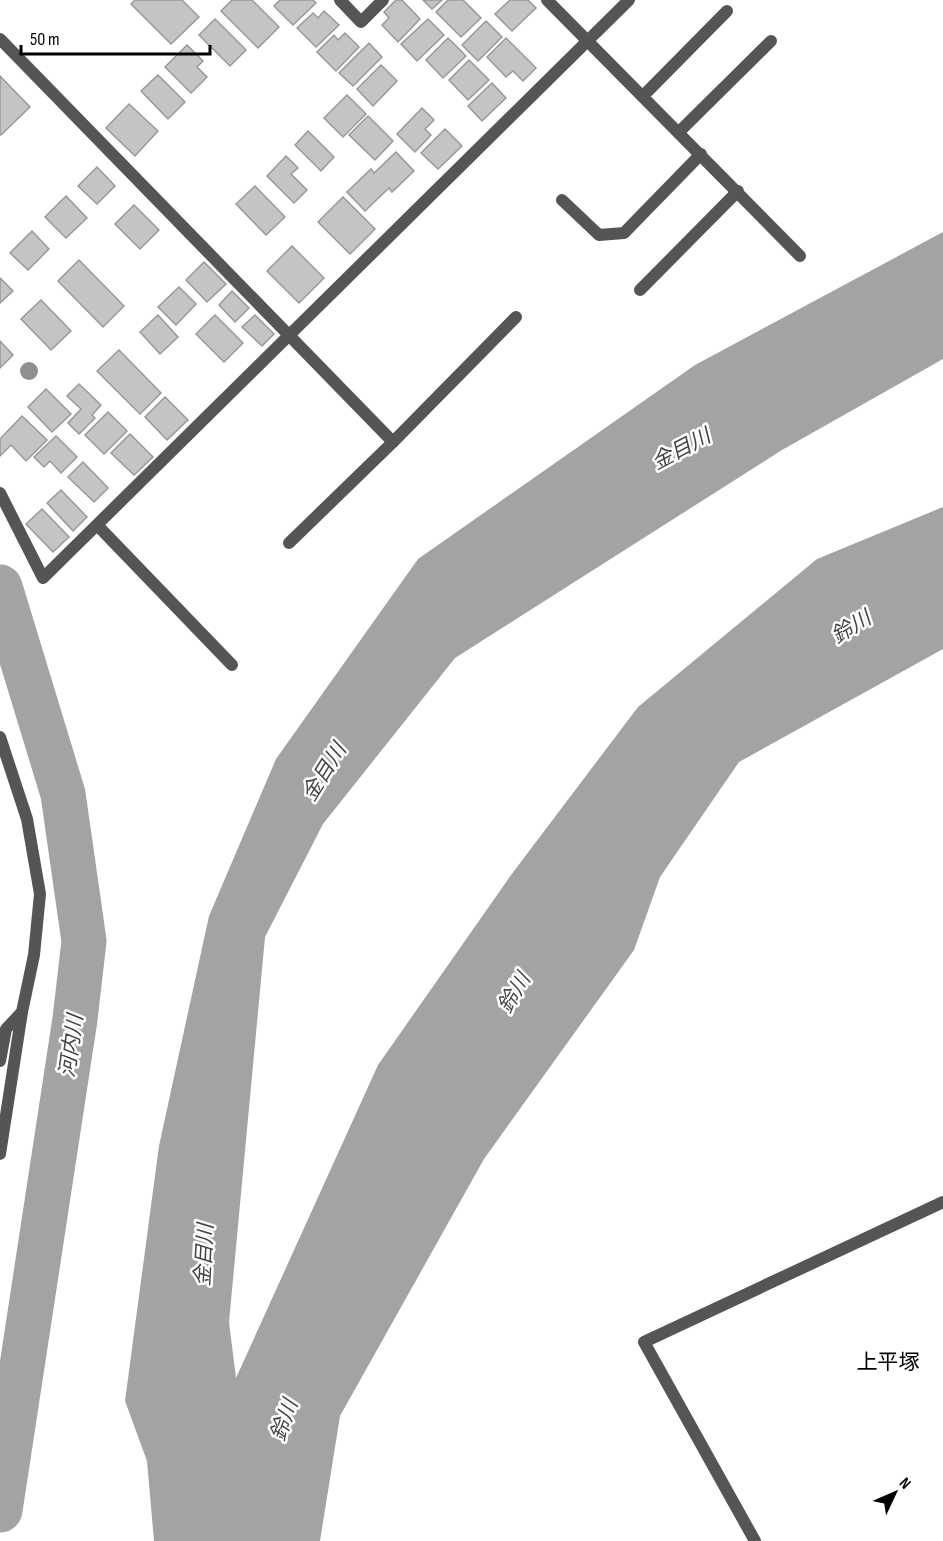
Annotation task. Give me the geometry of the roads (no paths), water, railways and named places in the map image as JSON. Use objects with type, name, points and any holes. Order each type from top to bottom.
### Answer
[{"type":"street","points":[[340,0],[361,22],[383,0]]},
{"type":"street","points":[[547,0],[800,256]]},
{"type":"street","points":[[0,493],[43,578],[629,0]]},
{"type":"street","points":[[643,96],[727,11]]},
{"type":"street","points":[[0,39],[393,442]]},
{"type":"street","points":[[679,132],[771,41]]},
{"type":"street","points":[[562,200],[599,235],[624,233],[701,154]]},
{"type":"street","points":[[640,290],[738,191]]},
{"type":"street","points":[[289,543],[393,442],[516,317]]},
{"type":"street","points":[[98,526],[232,665]]},
{"type":"street","points":[[0,1154],[22,1012],[34,955],[40,894],[27,819],[1,744]]},
{"type":"street","points":[[0,1061],[6,1029],[22,1012]]},
{"type":"street","points":[[755,1541],[644,1342],[943,1202]]},
{"type":"water","points":[[943,232],[943,359],[782,450],[455,658],[323,824],[265,937],[229,1322],[236,1378],[378,1065],[511,875],[638,707],[817,559],[943,507],[943,649],[739,762],[660,877],[634,950],[484,1159],[340,1416],[320,1541],[154,1541],[147,1461],[125,1401],[159,1146],[209,916],[276,759],[418,559],[695,365]]},
{"type":"waterway","name":"河内川","points":[[0,587],[63,794],[84,941],[75,1019],[0,1510]]},
{"type":"district","name":"上平塚","points":[[888,1362]]},
{"type":"water label","name":"金目川","points":[[681,449]]},
{"type":"water label","name":"鈴川","points":[[851,627]]},
{"type":"water label","name":"金目川","points":[[324,772]]},
{"type":"water label","name":"鈴川","points":[[514,993]]},
{"type":"water label","name":"金目川","points":[[204,1255]]},
{"type":"water label","name":"鈴川","points":[[284,1420]]}]
